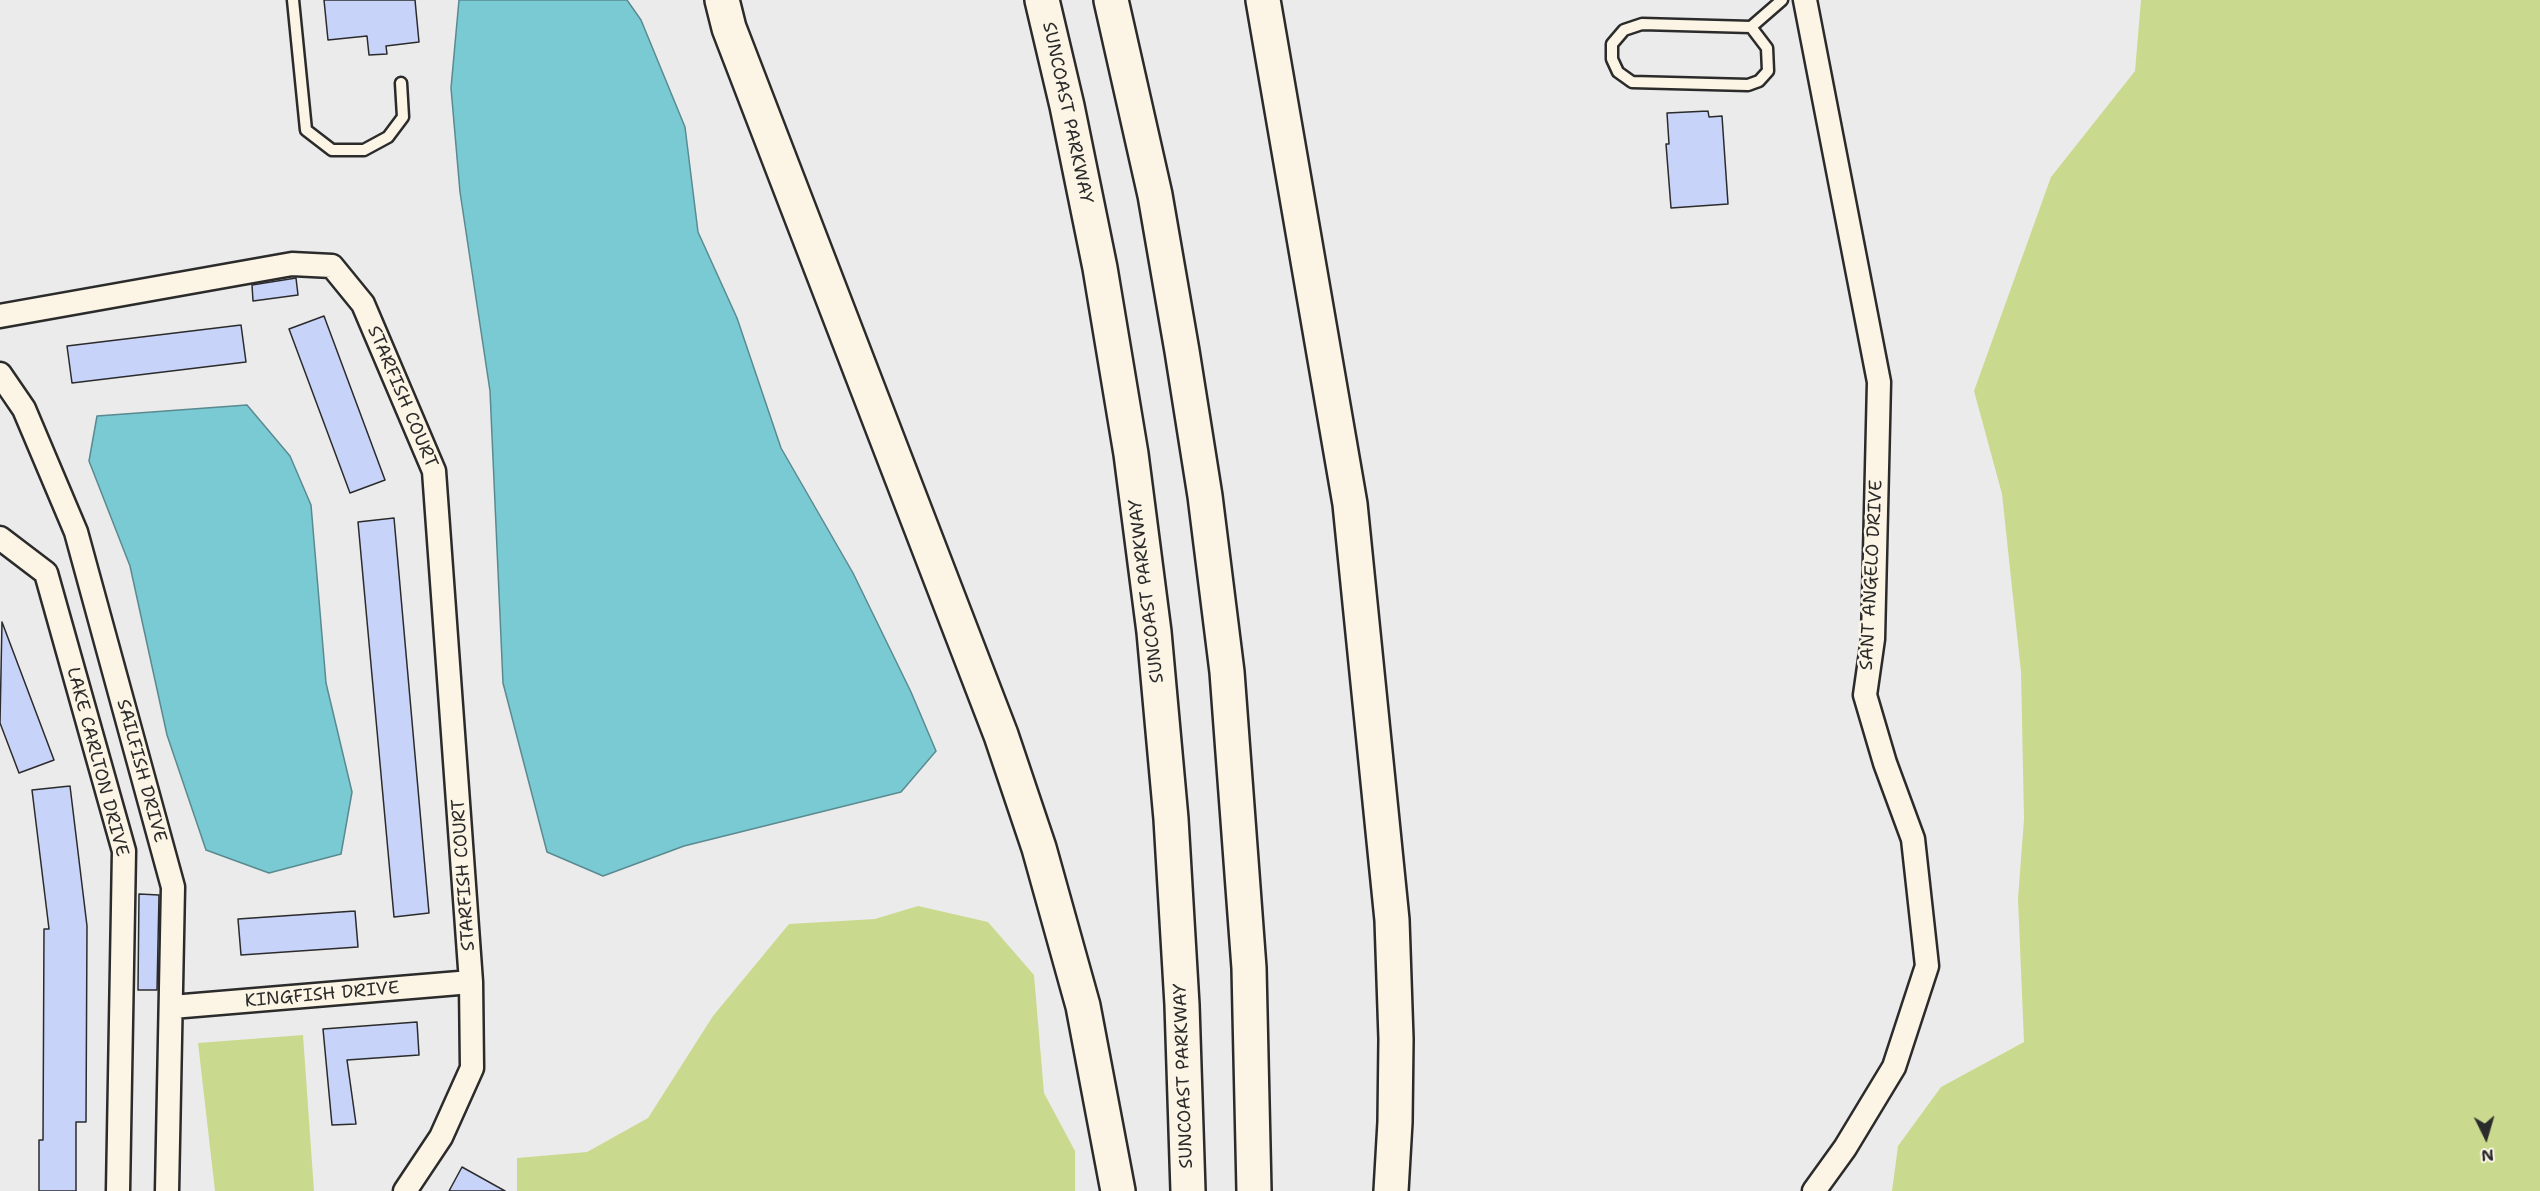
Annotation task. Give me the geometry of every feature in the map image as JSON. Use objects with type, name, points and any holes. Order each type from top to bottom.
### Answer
[{"type":"highway","points":[[708,0],[725,14],[1000,735],[1035,837],[1083,1006],[1118,1191]]},
{"type":"highway","name":"SUNCOAST PARKWAY","points":[[1042,0],[1067,106],[1100,268],[1131,454],[1154,632],[1173,842],[1182,1005],[1188,1191]]},
{"type":"highway","points":[[1112,0],[1155,195],[1182,351],[1205,496],[1225,660],[1239,806],[1249,957],[1254,1191]]},
{"type":"highway","points":[[1266,5],[1350,504],[1364,628],[1392,920],[1396,1039],[1391,1191]]},
{"type":"street","name":"SANT ANGELO DRIVE","points":[[1805,0],[1879,382],[1873,639],[1865,695],[1885,763],[1913,839],[1927,966],[1894,1067],[1845,1148],[1814,1191]]},
{"type":"street","name":"STARFISH COURT","points":[[0,316],[292,264],[332,266],[363,304],[434,471],[471,982],[472,1068],[441,1137],[405,1191]]},
{"type":"street","name":"SAILFISH DRIVE","points":[[0,374],[24,410],[76,532],[173,887],[167,1191]]},
{"type":"street","name":"LAKE CARLTON DRIVE","points":[[0,538],[46,573],[124,851],[118,1191]]},
{"type":"street","name":"KINGFISH DRIVE","points":[[172,1007],[471,982]]},
{"type":"lane","points":[[293,0],[306,130],[332,150],[364,150],[388,137],[404,117],[401,83]]},
{"type":"lane","points":[[1751,27],[1767,48],[1767,70],[1760,81],[1748,86],[1632,82],[1618,72],[1612,59],[1612,44],[1624,30],[1642,24],[1751,27],[1782,0]]},
{"type":"green space","points":[[2141,0],[2540,0],[2540,1191],[1892,1191],[1898,1146],[1941,1087],[2024,1042],[2018,899],[2024,819],[2021,672],[2002,494],[1974,391],[2051,177],[2135,71]]},
{"type":"green space","points":[[918,906],[988,922],[1034,975],[1044,1093],[1075,1151],[1075,1191],[517,1191],[517,1158],[587,1152],[648,1118],[713,1016],[789,924],[875,919]]},
{"type":"green space","points":[[303,1035],[314,1191],[215,1191],[198,1043]]},
{"type":"water","points":[[459,0],[627,0],[641,20],[685,127],[698,232],[737,318],[781,448],[853,573],[911,692],[936,751],[901,792],[684,846],[603,876],[547,852],[503,683],[490,391],[460,192],[451,88]]},
{"type":"water","points":[[247,405],[290,456],[311,505],[326,683],[352,792],[341,854],[269,873],[206,850],[167,735],[130,566],[89,461],[97,416]]},
{"type":"building","points":[[324,0],[415,0],[419,42],[386,46],[387,54],[369,55],[367,36],[328,40]]},
{"type":"building","points":[[1708,111],[1709,117],[1722,116],[1728,204],[1671,208],[1666,144],[1669,144],[1667,113]]},
{"type":"building","points":[[296,278],[298,295],[253,301],[252,285]]},
{"type":"building","points":[[324,316],[385,480],[350,493],[289,329]]},
{"type":"building","points":[[241,325],[246,362],[72,383],[67,346]]},
{"type":"building","points":[[394,518],[429,913],[394,917],[358,522]]},
{"type":"building","points":[[2,622],[54,760],[19,773],[0,723]]},
{"type":"building","points":[[70,786],[87,926],[86,1122],[76,1122],[76,1191],[39,1191],[39,1140],[43,1140],[44,929],[49,929],[32,790]]},
{"type":"building","points":[[139,894],[159,895],[157,990],[138,990]]},
{"type":"building","points":[[355,911],[358,947],[241,955],[238,919]]},
{"type":"building","points":[[417,1022],[419,1055],[347,1060],[356,1124],[332,1125],[323,1029]]},
{"type":"building","points":[[462,1167],[505,1191],[449,1191]]}]
